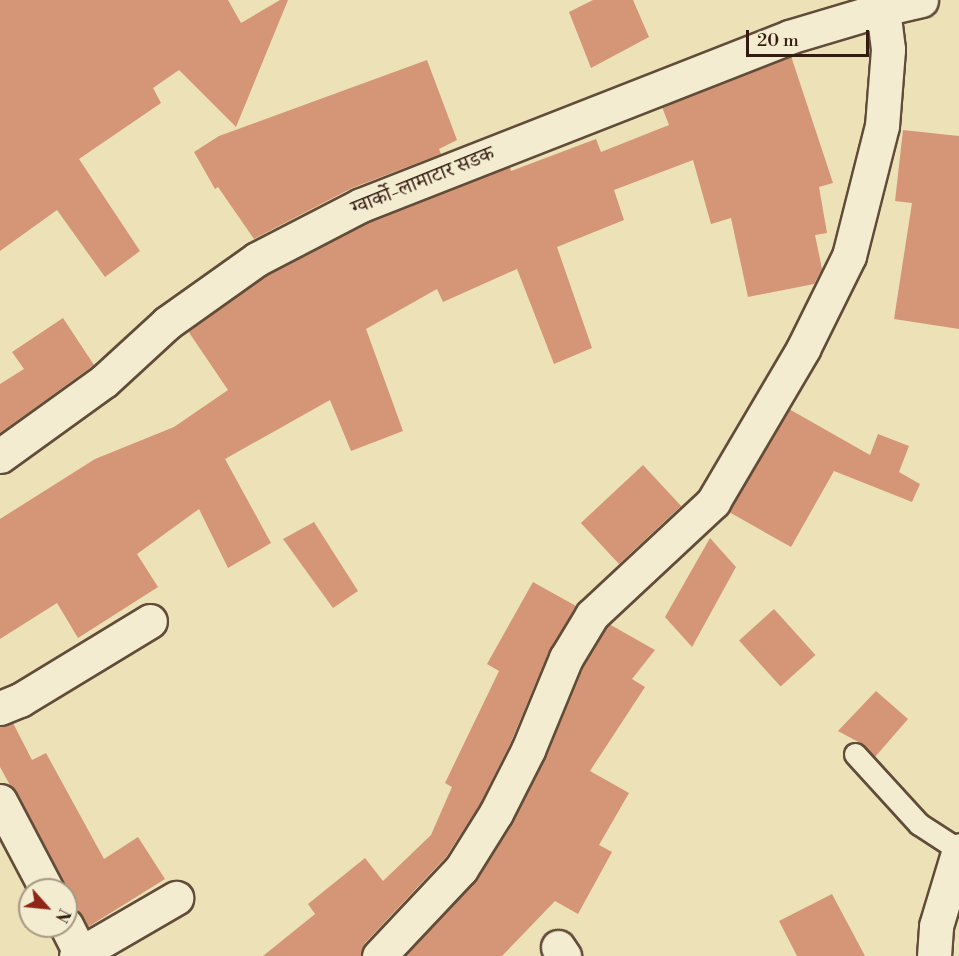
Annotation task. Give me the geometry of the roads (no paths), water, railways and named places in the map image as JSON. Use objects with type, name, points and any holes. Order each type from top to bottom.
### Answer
[{"type":"street","name":"ग्वार्को-लामाटार सडक","points":[[0,456],[104,381],[167,322],[257,259],[361,205],[789,37],[890,5],[921,0]]},
{"type":"street","points":[[379,956],[461,869],[496,813],[528,750],[566,658],[592,615],[713,502],[803,349],[849,256],[882,126],[890,5]]},
{"type":"street","points":[[0,708],[20,700],[150,621]]},
{"type":"street","points":[[0,801],[41,878]]},
{"type":"street","points":[[934,956],[936,926],[959,850]]},
{"type":"street","points":[[74,944],[176,898]]},
{"type":"lane","points":[[855,754],[919,824],[959,850]]}]
